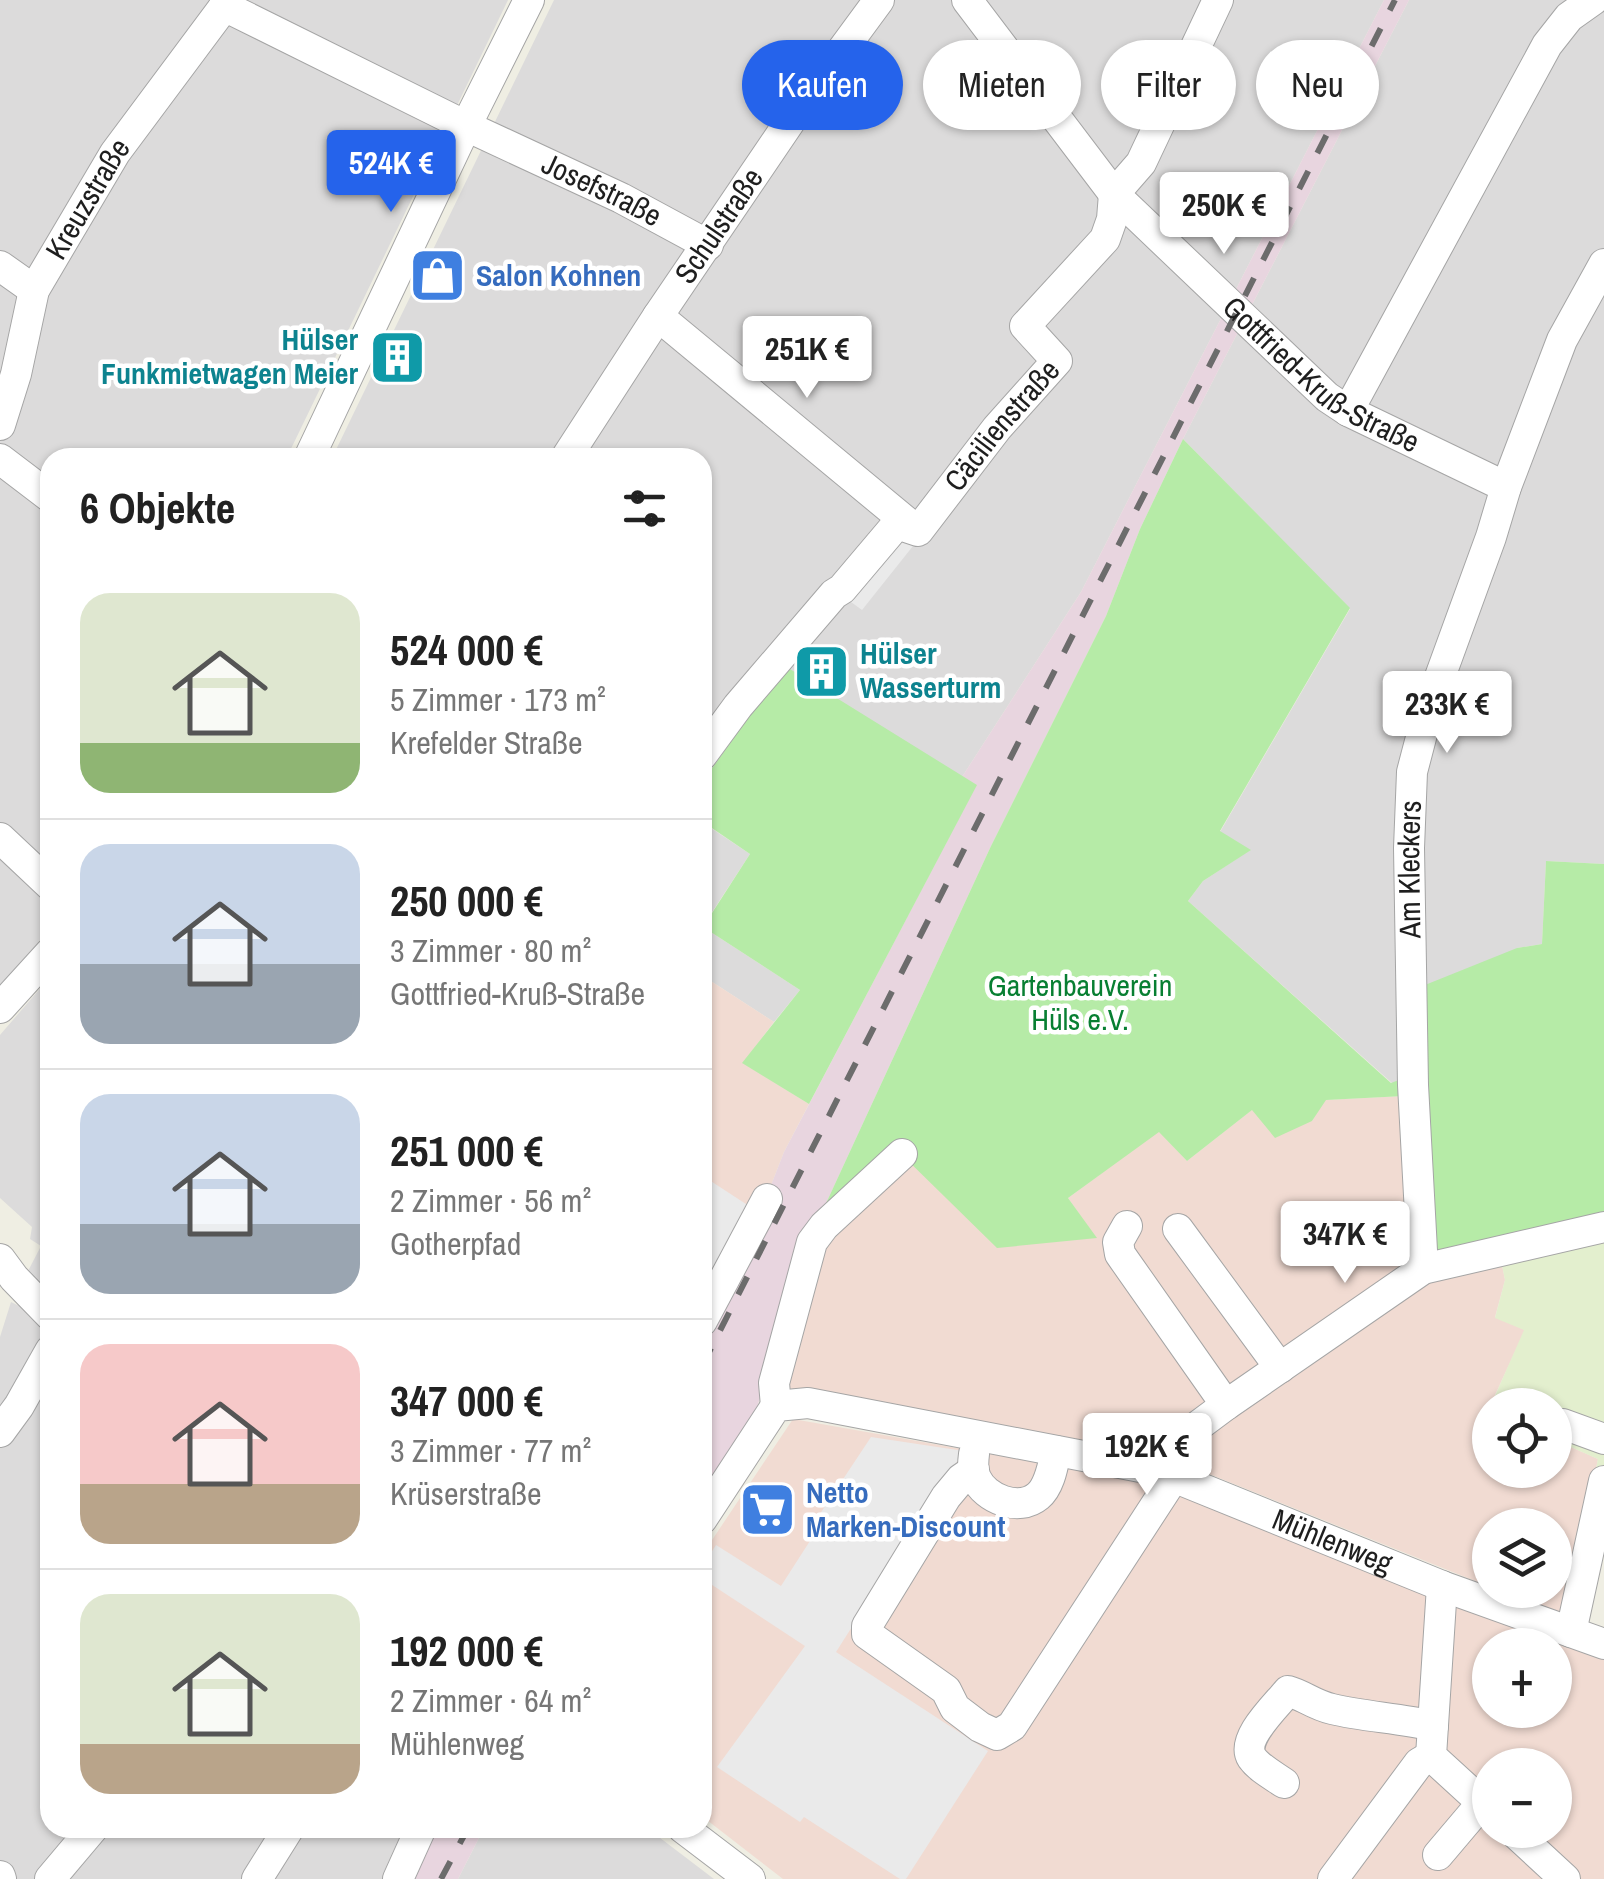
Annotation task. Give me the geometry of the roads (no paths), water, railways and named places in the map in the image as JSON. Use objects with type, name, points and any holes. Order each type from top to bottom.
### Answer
[{"type":"street","points":[[314,448],[529,0]]},
{"type":"street","name":"Schulstraße","points":[[572,448],[793,117],[879,0]]},
{"type":"street","name":"Gottfried-Kruß-Straße","points":[[967,0],[1114,194],[1327,397],[1348,411],[1506,487]]},
{"type":"street","name":"Cäcilienstraße","points":[[918,531],[997,428],[1057,361],[1025,326],[1105,239],[1114,194],[1141,163],[1218,0]]},
{"type":"street","points":[[1348,411],[1547,44],[1569,17],[1592,0]]},
{"type":"street","name":"Josefstraße","points":[[226,3],[708,244]]},
{"type":"street","name":"Kreuzstraße","points":[[0,425],[16,374],[34,290],[115,153],[226,3]]},
{"type":"street","name":"Am Kleckers","points":[[1423,1269],[1413,1085],[1409,848],[1412,772],[1429,707],[1460,628],[1506,487],[1562,340],[1604,264]]},
{"type":"street","points":[[0,266],[34,290]]},
{"type":"street","points":[[658,316],[918,531]]},
{"type":"street","points":[[0,459],[40,490]]},
{"type":"street","points":[[712,741],[738,706],[896,524],[918,531]]},
{"type":"street","points":[[0,838],[40,876]]},
{"type":"street","points":[[0,1008],[40,963]]},
{"type":"street","points":[[712,1504],[776,1406],[774,1383],[812,1242],[824,1226],[902,1154]]},
{"type":"street","points":[[712,1301],[767,1199]]},
{"type":"street","points":[[1127,1226],[1118,1242],[1120,1254],[1226,1405]]},
{"type":"street","points":[[974,1470],[961,1479],[936,1514],[867,1626],[867,1634],[946,1690],[955,1708],[997,1736],[1012,1726],[1165,1474],[1179,1440],[1423,1269],[1604,1227]]},
{"type":"street","points":[[1178,1229],[1280,1368]]},
{"type":"street","points":[[7,1269],[40,1304]]},
{"type":"street","points":[[0,1432],[40,1369]]},
{"type":"street","points":[[19,1406],[40,1397]]},
{"type":"street","name":"Mühlenweg","points":[[776,1406],[808,1404],[1165,1474],[1442,1586],[1559,1628]]},
{"type":"street","points":[[1572,1428],[1604,1439]]},
{"type":"street","points":[[977,1436],[977,1481],[1005,1503],[1022,1503],[1038,1496],[1052,1470],[1056,1451]]},
{"type":"street","points":[[1571,1628],[1604,1482]]},
{"type":"street","points":[[1333,1879],[1432,1741],[1442,1586]]},
{"type":"street","name":"Mühlenweg","points":[[1572,1633],[1604,1644]]},
{"type":"street","points":[[1284,1782],[1253,1761],[1248,1748],[1250,1738],[1288,1692],[1294,1692],[1312,1704],[1432,1741],[1472,1789]]},
{"type":"street","points":[[1438,1855],[1472,1820]]},
{"type":"street","points":[[50,1879],[85,1838]]},
{"type":"street","points":[[257,1879],[283,1838]]},
{"type":"street","points":[[398,1879],[407,1838]]},
{"type":"street","points":[[696,1838],[750,1879]]},
{"type":"street","points":[[1531,1848],[1564,1879]]},
{"type":"railway","points":[[712,1346],[1395,0]]},
{"type":"railway","points":[[441,1879],[463,1838]]},
{"type":"place","name":"Salon Kohnen","points":[[437,276]]},
{"type":"place","name":"Hülser Funkmietwagen Meier","points":[[397,357]]},
{"type":"place","name":"Hülser Wasserturm","points":[[821,671]]},
{"type":"place","name":"Netto Marken-Discount","points":[[767,1510]]},
{"type":"park label","name":"Gartenbauverein Hüls e.V.","points":[[1080,1003]]}]
